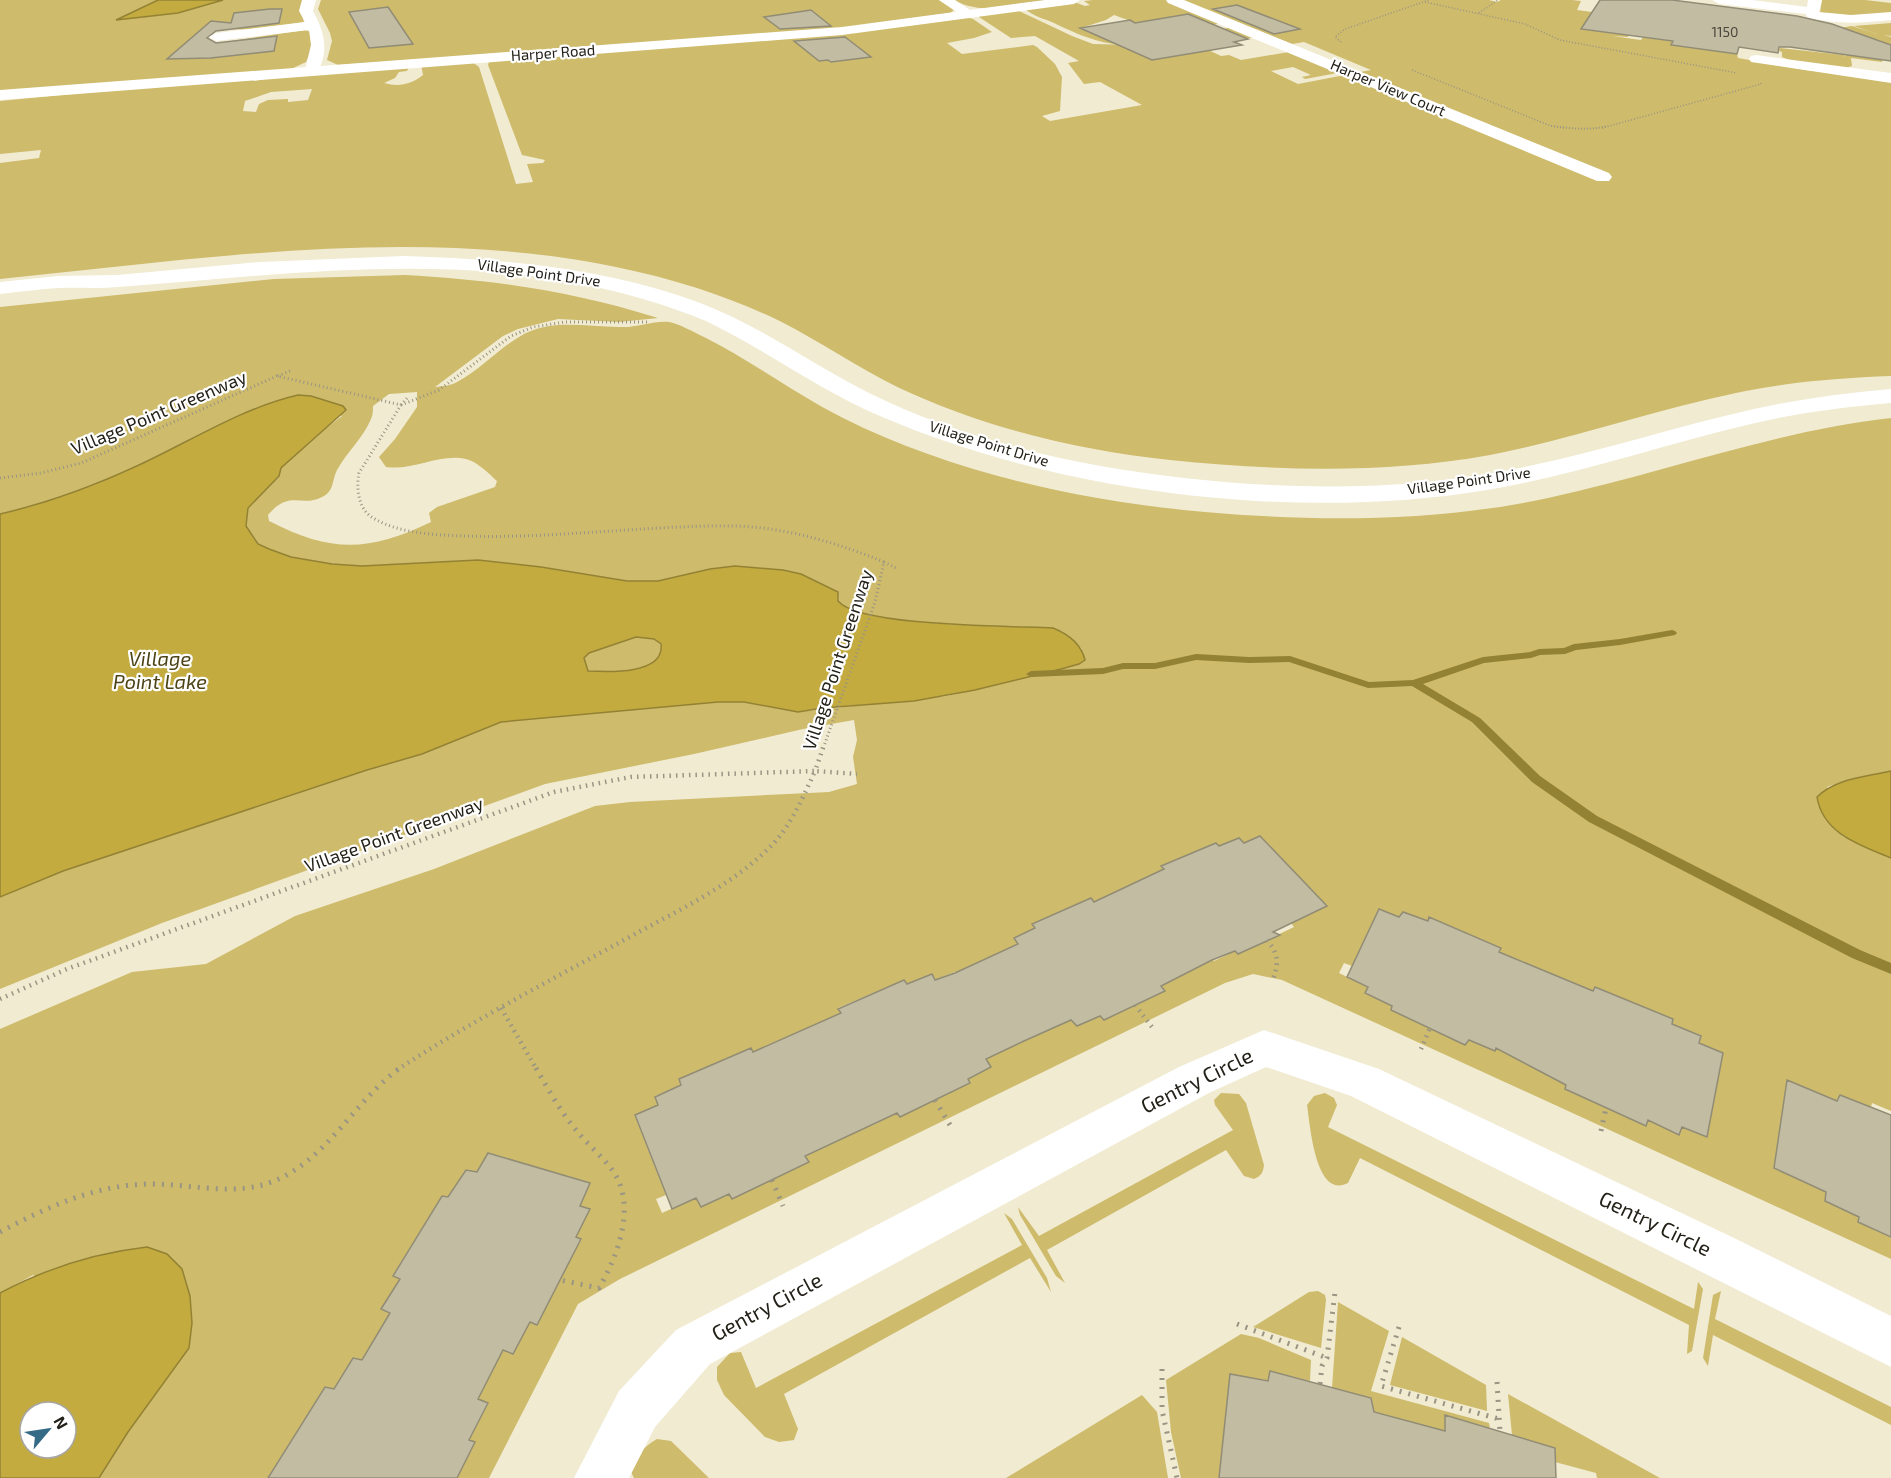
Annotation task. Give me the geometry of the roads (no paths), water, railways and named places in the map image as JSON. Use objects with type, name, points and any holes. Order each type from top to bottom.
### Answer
[{"type":"street","points":[[309,0],[306,11],[315,25],[320,43],[312,70]]},
{"type":"street","points":[[946,0],[969,14]]},
{"type":"street","name":"Harper Road","points":[[0,96],[312,70],[842,31],[1074,0]]},
{"type":"street","name":"Harper View Court","points":[[1173,0],[1603,177]]},
{"type":"street","points":[[1719,0],[1813,6],[1812,15],[1834,20],[1891,16]]},
{"type":"street","points":[[216,37],[315,25]]},
{"type":"street","points":[[1755,59],[1891,78]]},
{"type":"street","name":"Village Point Drive","points":[[0,288],[61,282],[109,281],[287,264],[351,261],[490,264],[557,273],[619,285],[688,306],[768,343],[822,377],[885,409],[973,442],[1025,457],[1129,478],[1235,490],[1330,493],[1463,484],[1524,475],[1776,410],[1840,400],[1891,396]]},
{"type":"street","name":"Village Point Drive","points":[[0,299],[56,292],[109,281]]},
{"type":"street","name":"Gentry Circle","points":[[600,1478],[637,1409],[693,1347],[1173,1091],[1264,1048],[1364,1082],[1717,1254],[1891,1342]]},
{"type":"water","points":[[158,0],[223,0],[178,13],[116,20]]},
{"type":"water","name":"Village Point Lake","points":[[298,395],[311,396],[343,406],[346,410],[281,468],[279,476],[248,508],[246,526],[258,544],[291,557],[362,566],[478,560],[541,567],[627,581],[658,581],[710,569],[735,566],[783,570],[801,574],[838,592],[838,601],[852,610],[875,616],[939,624],[1053,628],[1073,640],[1085,660],[1061,669],[975,690],[914,701],[798,712],[744,702],[718,702],[501,722],[422,754],[367,770],[63,871],[0,897],[0,514],[53,499],[105,480],[217,426],[277,401]],"holes":[[[636,637],[654,639],[661,644],[660,654],[645,666],[634,670],[588,671],[584,658],[589,653]]]},
{"type":"water","points":[[1891,771],[1891,858],[1856,843],[1835,829],[1821,810],[1817,797],[1842,782]]},
{"type":"water","points":[[147,1247],[167,1254],[182,1269],[190,1296],[192,1323],[189,1348],[128,1432],[99,1478],[0,1478],[0,1293],[53,1269],[108,1253]]},
{"type":"waterway","points":[[1414,683],[1483,660],[1531,655],[1539,652],[1565,651],[1574,647],[1672,633]]},
{"type":"waterway","points":[[1031,674],[1103,671],[1123,666],[1155,666],[1196,657],[1249,660],[1290,659],[1368,685],[1414,683]]},
{"type":"waterway","points":[[1414,683],[1476,720],[1536,779],[1593,819],[1856,954],[1891,969]]}]
